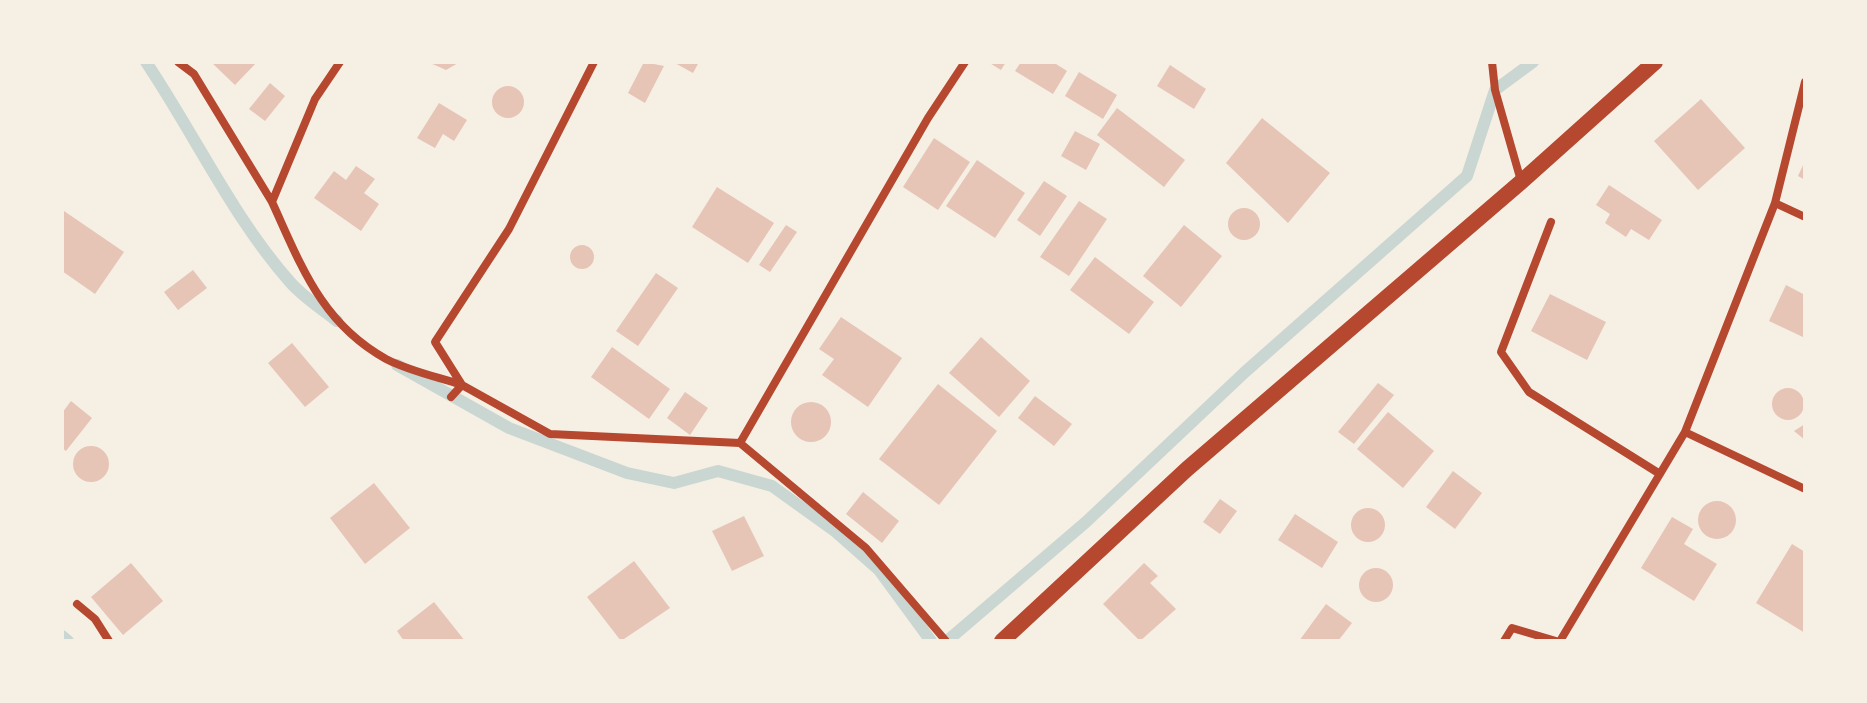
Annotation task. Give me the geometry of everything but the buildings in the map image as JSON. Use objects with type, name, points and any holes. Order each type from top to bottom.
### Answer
[{"type":"main road","points":[[1002,641],[1187,469],[1521,182],[1655,62]]},
{"type":"street","points":[[178,62],[194,74],[272,202],[314,294],[346,328],[386,359],[462,385],[550,434],[740,443],[866,548],[946,641]]},
{"type":"street","points":[[272,202],[315,99],[340,62]]},
{"type":"street","points":[[462,385],[435,342],[509,229],[594,62]]},
{"type":"street","points":[[740,443],[928,118],[965,62]]},
{"type":"street","points":[[1492,62],[1495,90],[1521,182]]},
{"type":"street","points":[[1504,641],[1512,628],[1558,641],[1685,432],[1775,203],[1805,82]]},
{"type":"street","points":[[1775,203],[1805,217]]},
{"type":"street","points":[[1551,222],[1501,352],[1529,392],[1660,474]]},
{"type":"street","points":[[451,397],[462,385]]},
{"type":"street","points":[[1685,432],[1805,489]]},
{"type":"street","points":[[77,604],[95,619],[109,641]]},
{"type":"waterway","points":[[146,62],[232,203],[269,257],[295,287],[337,321]]},
{"type":"waterway","points":[[947,641],[1086,522],[1245,372],[1467,176],[1495,90],[1533,62]]},
{"type":"waterway","points":[[397,365],[509,428],[627,473],[674,483],[718,471],[772,486],[836,532],[879,570],[931,641]]},
{"type":"waterway","points":[[62,636],[68,641]]}]
